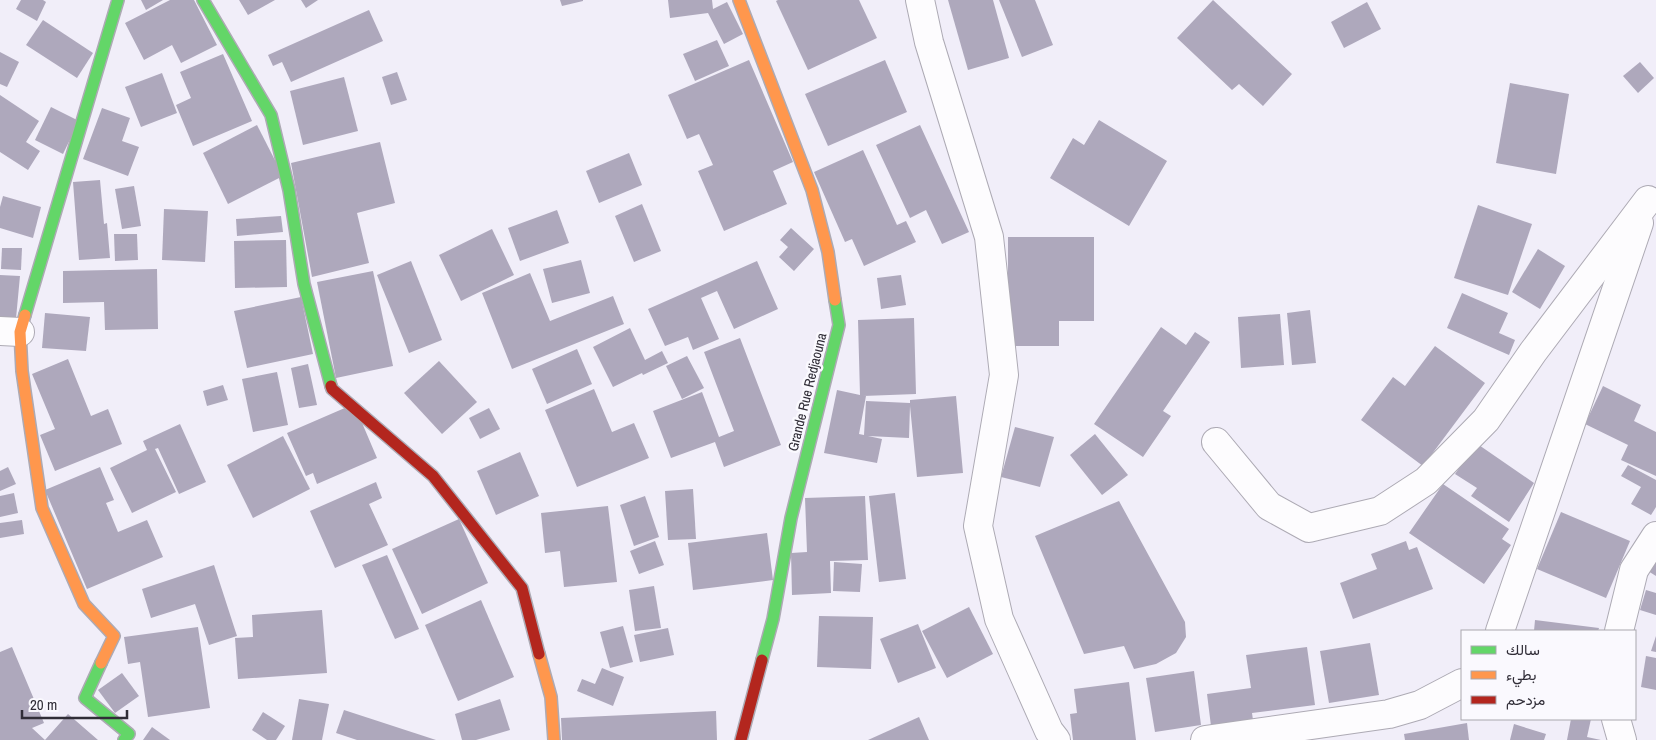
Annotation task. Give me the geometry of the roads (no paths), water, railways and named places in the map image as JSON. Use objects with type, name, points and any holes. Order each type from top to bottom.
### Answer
[{"type":"street","points":[[118,0],[10,332],[22,371],[42,508],[84,604],[114,636],[86,698],[129,734],[124,740]]},
{"type":"street","points":[[203,0],[272,115],[289,190],[304,284],[332,389],[433,476],[522,588],[551,696],[554,740]]},
{"type":"street","name":"Grande Rue Redjaouna","points":[[739,0],[812,190],[828,252],[839,325],[791,518],[773,619],[742,740]]},
{"type":"street","points":[[920,0],[929,42],[986,228],[990,247],[1004,375],[978,526],[998,619],[1049,731],[1056,740]]},
{"type":"street","points":[[1216,442],[1269,506],[1309,528],[1380,511],[1426,481],[1486,420],[1533,352],[1652,193]]},
{"type":"street","points":[[1500,630],[1652,193]]},
{"type":"street","points":[[1619,630],[1634,570],[1656,536]]},
{"type":"street","points":[[1205,740],[1389,714],[1420,705],[1461,683]]},
{"type":"street","points":[[1616,720],[1622,740]]}]
